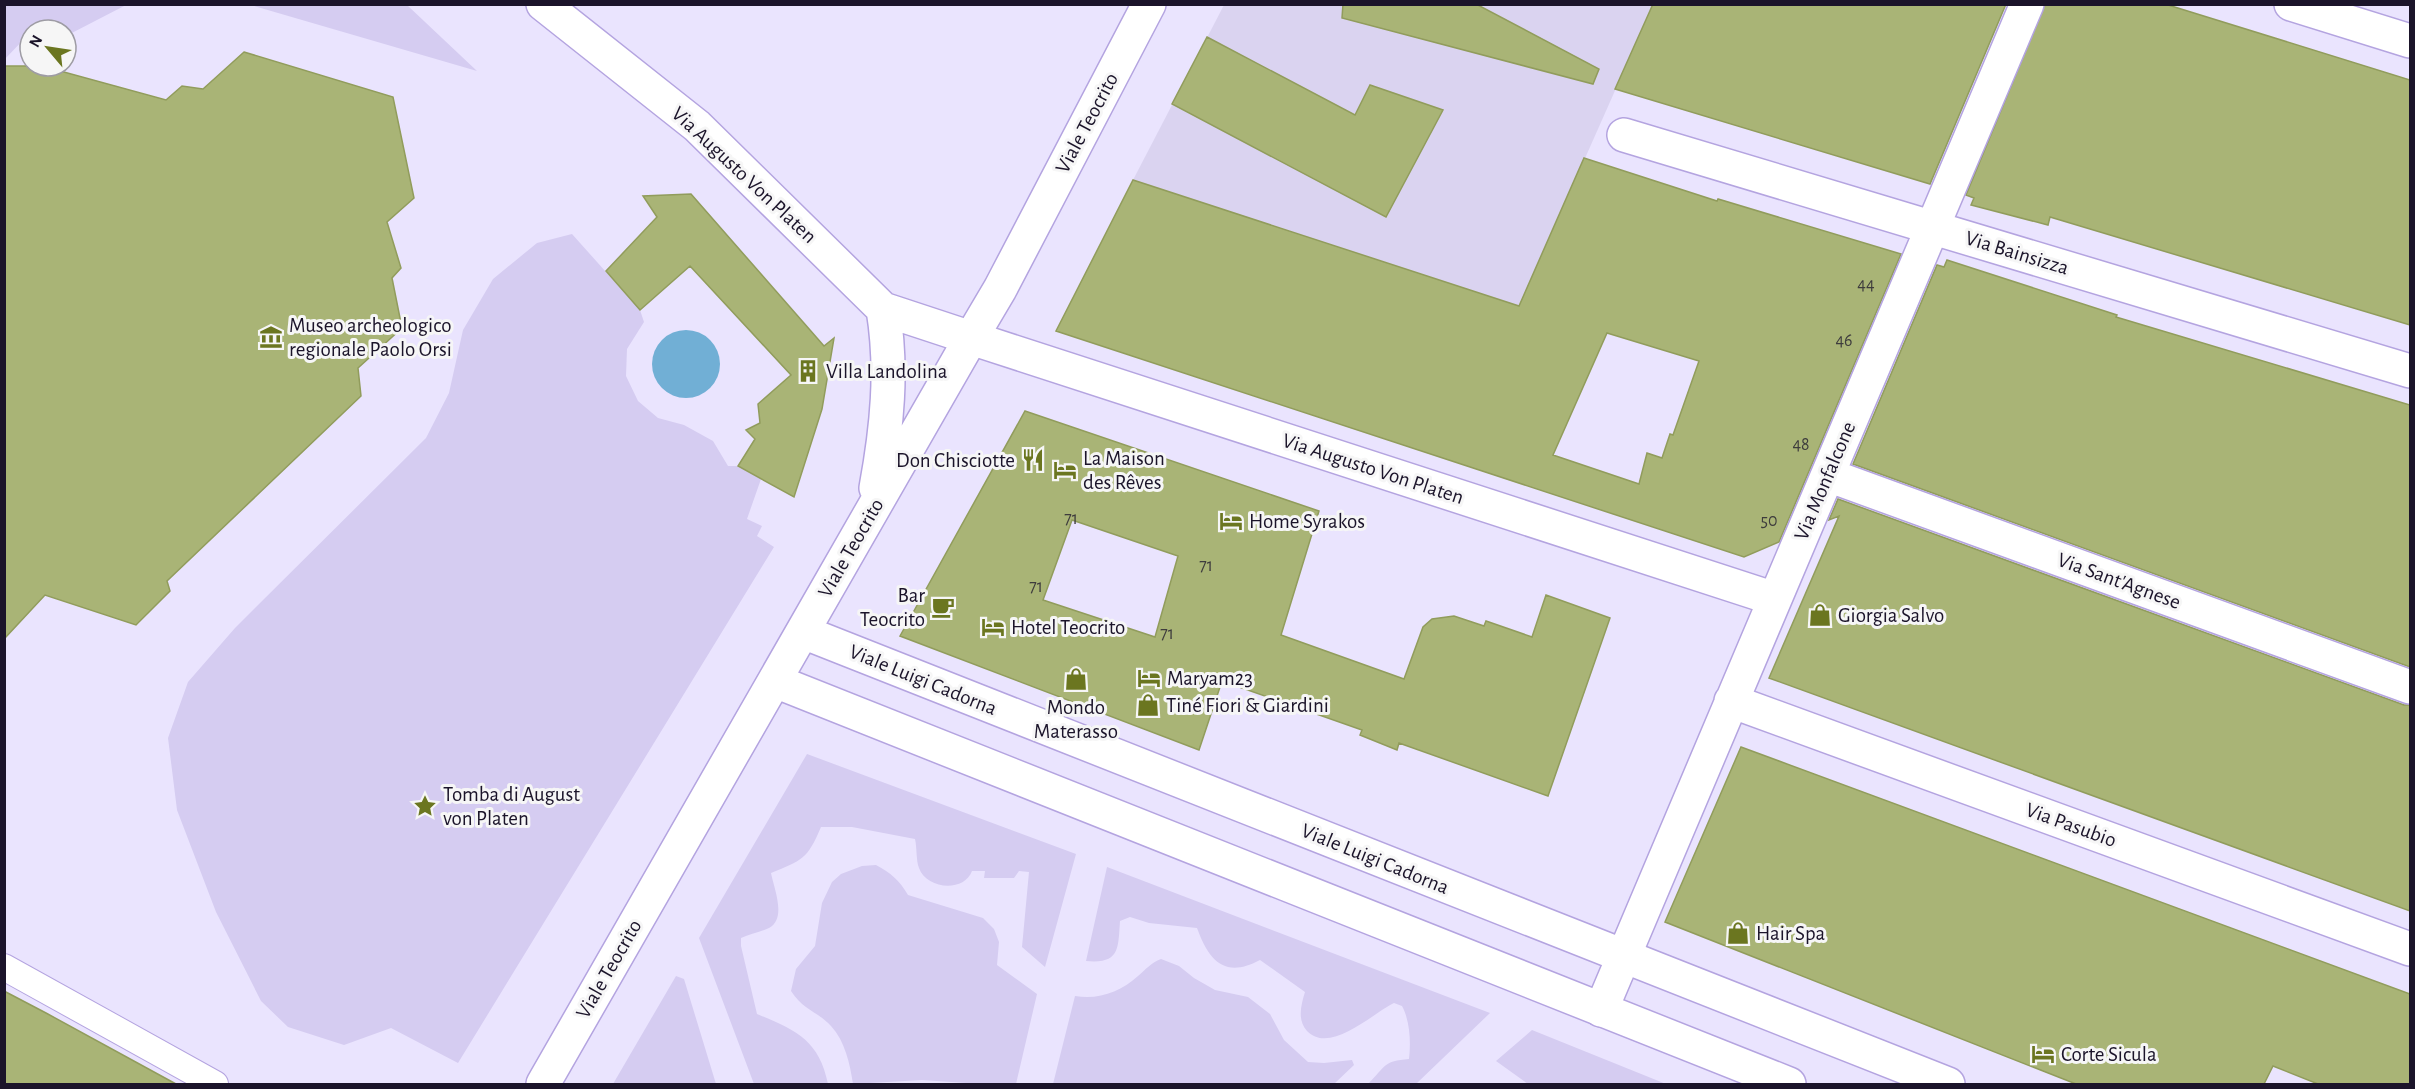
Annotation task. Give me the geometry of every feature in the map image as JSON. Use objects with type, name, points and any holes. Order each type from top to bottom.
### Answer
[{"type":"street","name":"Via Augusto Von Platen","points":[[543,4],[697,126],[883,309],[1775,599]]},
{"type":"street","name":"Viale Teocrito","points":[[543,1084],[1000,289],[1149,4]]},
{"type":"street","name":"Via Monfalcone","points":[[1601,1010],[2027,4]]},
{"type":"street","points":[[2291,4],[2410,40]]},
{"type":"street","name":"Via Bainsizza","points":[[1624,135],[2410,370]]},
{"type":"street","points":[[871,512],[886,432],[889,361],[883,309]]},
{"type":"street","name":"Via Sant'Agnese","points":[[1828,475],[2410,687]]},
{"type":"street","name":"Viale Luigi Cadorna","points":[[803,632],[1948,1084]]},
{"type":"street","points":[[775,681],[1789,1084]]},
{"type":"street","name":"Via Pasubio","points":[[1731,701],[2410,949]]},
{"type":"lane","points":[[4,967],[215,1084]]},
{"type":"shaded area","points":[[5,4],[126,4],[78,30],[78,18],[18,18],[18,45],[5,59]]},
{"type":"shaded area","points":[[251,5],[407,5],[477,71]]},
{"type":"shaded area","points":[[1224,5],[1653,5],[1519,307],[1133,180]]},
{"type":"shaded area","points":[[572,234],[640,310],[644,322],[627,349],[626,376],[638,401],[658,418],[684,425],[713,441],[728,466],[738,466],[761,479],[747,519],[762,526],[757,536],[774,547],[458,1063],[391,1028],[344,1045],[288,1027],[261,1001],[216,912],[177,810],[168,738],[188,682],[235,628],[426,438],[449,393],[463,330],[493,279],[537,243]]},
{"type":"shaded area","points":[[807,754],[1076,854],[1045,967],[1022,947],[1029,872],[1019,871],[1014,878],[984,878],[985,871],[972,871],[961,883],[945,886],[923,875],[917,862],[915,839],[852,827],[821,827],[812,846],[802,858],[771,873],[778,903],[777,917],[769,928],[741,938],[741,946],[757,1014],[804,1038],[819,1057],[828,1084],[754,1084],[699,938]]},
{"type":"shaded area","points":[[876,865],[894,877],[908,895],[983,918],[994,929],[999,942],[997,965],[1037,994],[1016,1084],[922,1080],[853,1084],[846,1053],[836,1032],[826,1021],[800,1002],[791,991],[796,969],[815,946],[822,903],[832,882],[841,874],[862,866]]},
{"type":"shaded area","points":[[1107,867],[1490,1013],[1416,1084],[1368,1084],[1389,1063],[1409,1059],[1409,1032],[1402,1006],[1394,1003],[1339,1035],[1327,1038],[1316,1037],[1307,1031],[1302,1022],[1301,1007],[1305,992],[1260,960],[1237,968],[1228,967],[1213,958],[1197,928],[1149,923],[1130,917],[1120,921],[1117,947],[1111,957],[1105,960],[1086,961]]},
{"type":"shaded area","points":[[1161,959],[1179,966],[1215,990],[1248,997],[1270,1014],[1284,1040],[1308,1062],[1352,1060],[1354,1065],[1334,1084],[1053,1084],[1075,996],[1092,997],[1109,994],[1131,982],[1151,964]]},
{"type":"shaded area","points":[[676,976],[684,979],[716,1084],[613,1084]]},
{"type":"shaded area","points":[[1532,1030],[1666,1084],[1528,1084],[1496,1061]]},
{"type":"water","points":[[686,330],[699,333],[710,340],[717,351],[720,364],[717,377],[710,388],[699,395],[686,398],[673,395],[662,388],[655,377],[652,364],[655,351],[662,340],[673,333]]},
{"type":"building","points":[[1343,4],[1476,4],[1599,69],[1593,84],[1342,18]]},
{"type":"building","points":[[1653,4],[2006,4],[1930,184],[1615,89]]},
{"type":"building","points":[[2045,4],[2165,4],[2410,80],[2410,325],[2050,217],[2048,225],[1971,205],[1974,198],[1966,195]]},
{"type":"building","points":[[1207,37],[1355,115],[1370,85],[1443,110],[1386,217],[1172,104]]},
{"type":"building","name":"Museo archeologico regionale Paolo Orsi","points":[[244,52],[393,97],[414,198],[387,222],[401,268],[392,278],[402,328],[358,368],[361,396],[167,581],[170,591],[136,625],[45,595],[4,639],[4,66],[18,66],[18,78],[78,78],[78,76],[166,100],[182,86],[203,89]]},
{"type":"building","points":[[1584,158],[1717,201],[1718,199],[1901,254],[1779,542],[1744,557],[1056,331],[1133,180],[1519,306]],"holes":[[[1607,333],[1699,361],[1673,435],[1670,434],[1662,458],[1647,453],[1639,484],[1553,455]]]},
{"type":"building","name":"Villa Landolina","points":[[691,194],[824,346],[834,338],[822,409],[794,497],[738,466],[755,439],[746,430],[760,423],[758,404],[791,375],[690,266],[640,310],[606,271],[657,217],[643,196]]},
{"type":"building","points":[[1947,260],[2117,315],[2116,317],[2410,405],[2410,667],[1853,464],[1937,265],[1944,267]]},
{"type":"building","points":[[1025,411],[1319,511],[1281,635],[1404,679],[1423,627],[1432,619],[1454,616],[1484,626],[1486,621],[1532,637],[1546,595],[1610,618],[1548,796],[1399,743],[1397,750],[1360,735],[1362,730],[1222,681],[1199,750],[900,636]],"holes":[[[1072,520],[1178,556],[1155,637],[1043,600]]]},
{"type":"building","points":[[1838,499],[2404,705],[2410,705],[2410,911],[1769,678],[1839,516],[1829,520]]},
{"type":"building","points":[[1741,747],[2410,994],[2410,1084],[2318,1084],[2273,1066],[2264,1084],[2076,1084],[1665,922]]},
{"type":"building","points":[[4,991],[46,1013],[176,1084],[4,1084]]},
{"type":"place","name":"Museo archeologico regionale Paolo Orsi","points":[[271,337]]},
{"type":"place","name":"Villa Landolina","points":[[808,371]]},
{"type":"place","name":"Don Chisciotte","points":[[1033,460]]},
{"type":"place","name":"La Maison des Rêves","points":[[1065,470]]},
{"type":"place","name":"Home Syrakos","points":[[1231,521]]},
{"type":"place","name":"Bar Teocrito","points":[[943,607]]},
{"type":"place","name":"Giorgia Salvo","points":[[1820,615]]},
{"type":"place","name":"Hotel Teocrito","points":[[993,627]]},
{"type":"place","name":"Maryam23","points":[[1149,678]]},
{"type":"place","name":"Mondo Materasso","points":[[1076,679]]},
{"type":"place","name":"Tiné Fiori & Giardini","points":[[1148,705]]},
{"type":"place","name":"Tomba di August von Platen","points":[[425,806]]},
{"type":"place","name":"Hair Spa","points":[[1738,933]]},
{"type":"place","name":"Corte Sicula","points":[[2043,1054]]}]
